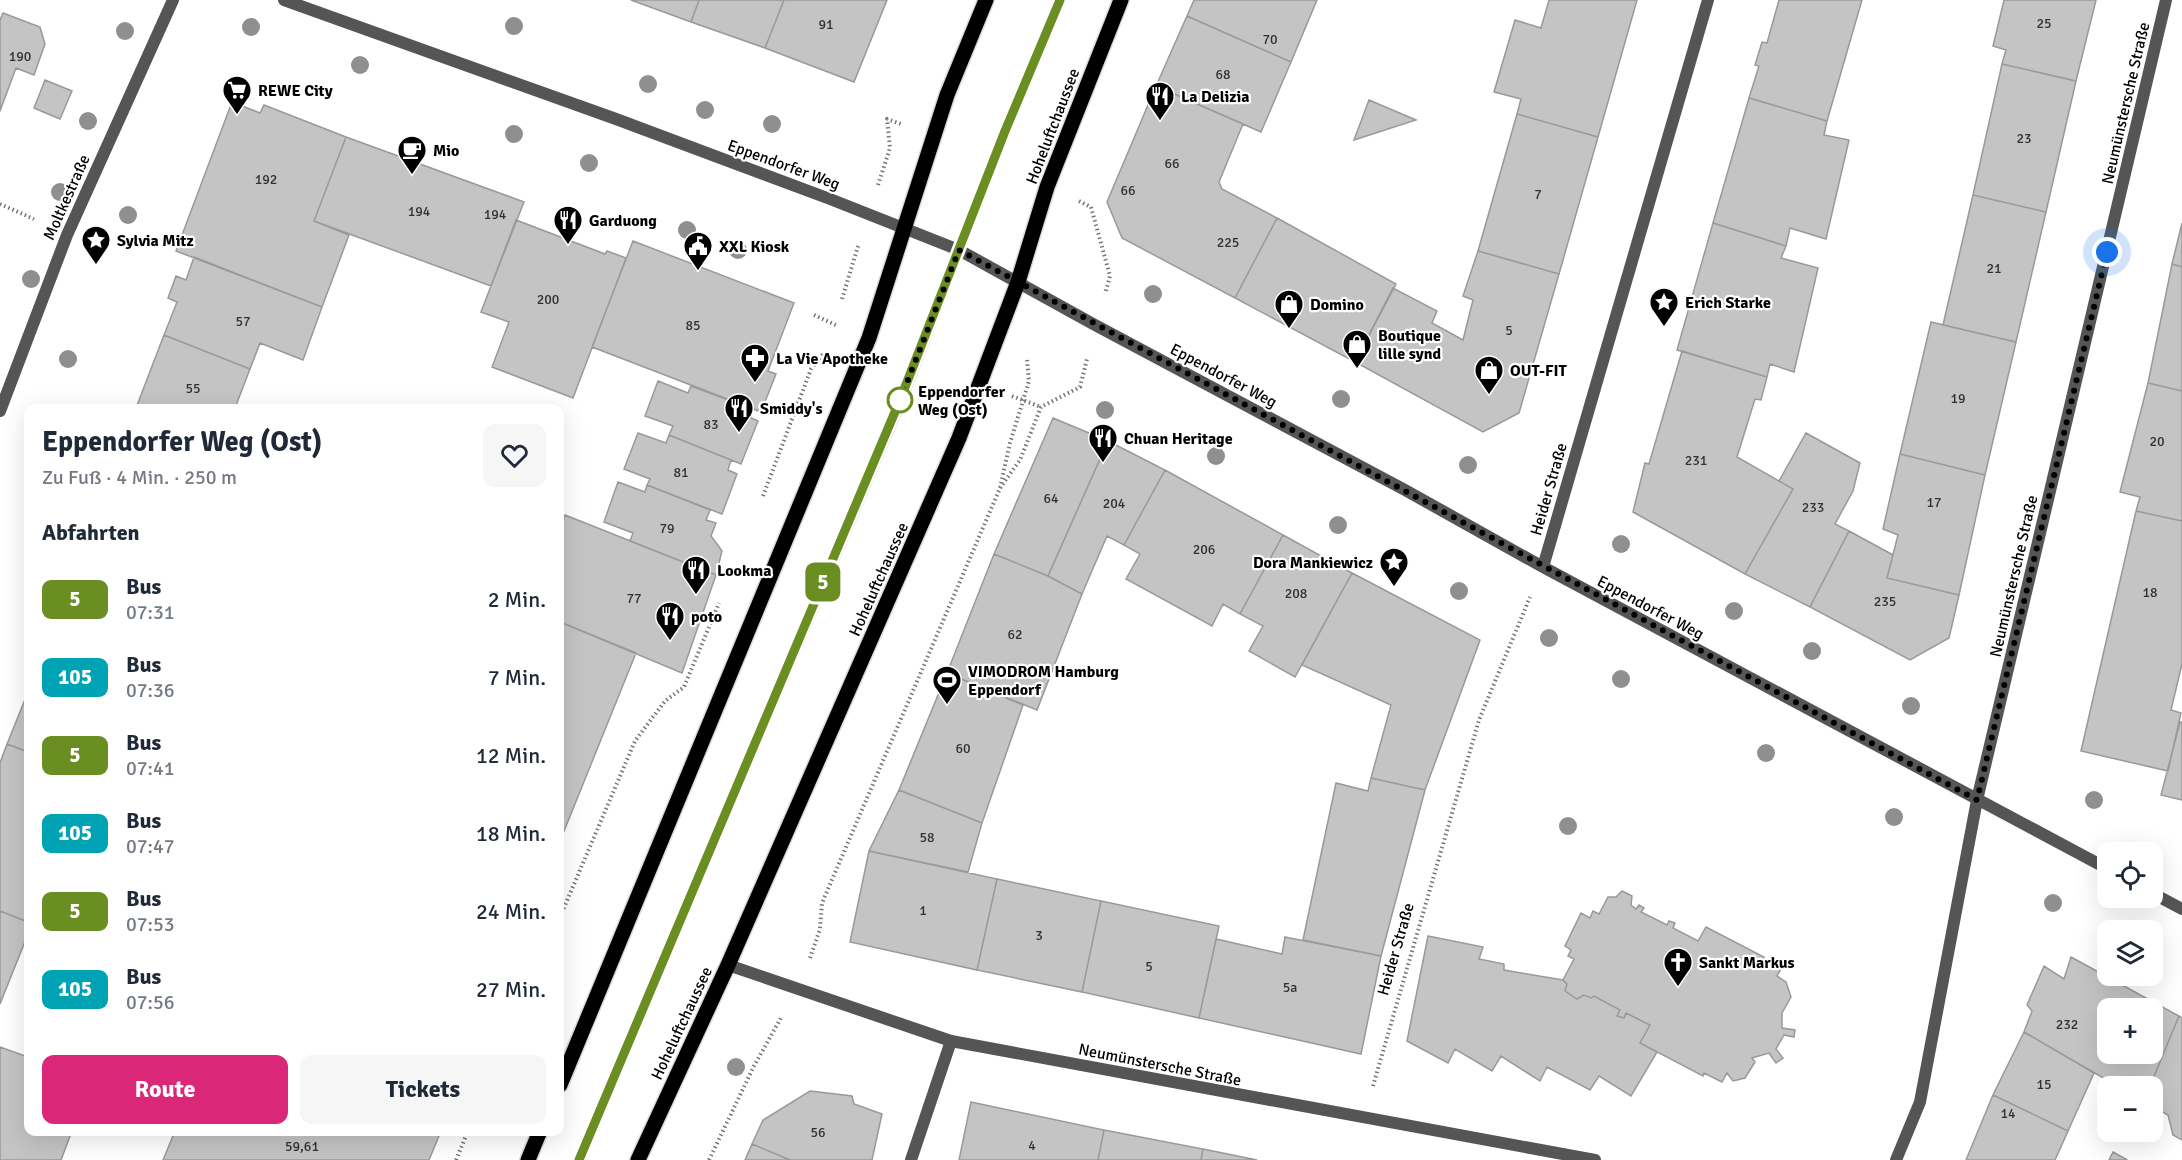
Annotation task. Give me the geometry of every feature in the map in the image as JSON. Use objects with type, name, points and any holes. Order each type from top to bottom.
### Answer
[{"type":"main road","points":[[564,1075],[869,339],[947,95],[986,0]]},
{"type":"main road","name":"Hoheluftchaussee","points":[[638,1160],[728,965],[959,438],[1018,282],[1047,187],[1121,0]]},
{"type":"main road","points":[[528,1160],[538,1136]]},
{"type":"street","name":"Moltkestraße","points":[[0,411],[67,234],[174,0]]},
{"type":"street","name":"Eppendorfer Weg","points":[[284,0],[616,119],[904,227],[959,250],[1120,339],[1405,490],[1543,567],[2097,863]]},
{"type":"street","points":[[579,1160],[900,400],[1008,122],[1060,0]]},
{"type":"street","name":"Heider Straße","points":[[1543,567],[1708,0]]},
{"type":"street","name":"Neumünstersche Straße","points":[[1896,1160],[1920,1102],[1977,800],[2166,0]]},
{"type":"street","points":[[2163,899],[2182,909]]},
{"type":"street","name":"Neumünstersche Straße","points":[[728,965],[951,1041],[1596,1160]]},
{"type":"street","points":[[911,1160],[951,1041]]},
{"type":"path","points":[[0,204],[34,219]]},
{"type":"path","points":[[763,497],[811,369]]},
{"type":"path","points":[[807,966],[820,929],[822,903],[1000,488]]},
{"type":"path","name":"Heider Straße","points":[[1363,1118],[1479,720],[1543,567]]},
{"type":"path","points":[[564,908],[635,741],[665,702],[684,687],[719,602]]},
{"type":"path","points":[[709,1160],[754,1066],[779,1023]]},
{"type":"path","points":[[456,1160],[466,1136]]},
{"type":"building","points":[[631,0],[699,0],[691,22]]},
{"type":"building","points":[[699,0],[784,0],[765,48],[691,22]]},
{"type":"building","points":[[784,0],[887,0],[854,82],[765,48]]},
{"type":"building","points":[[1194,0],[1317,0],[1291,62],[1187,16]]},
{"type":"building","points":[[1549,0],[1637,0],[1598,137],[1517,114],[1521,99],[1494,92],[1515,20],[1541,28]]},
{"type":"building","points":[[1779,0],[1862,0],[1827,121],[1749,98],[1759,66],[1755,65],[1762,42],[1767,43]]},
{"type":"building","points":[[2004,0],[2096,0],[2076,81],[2002,64],[2006,50],[1993,46]]},
{"type":"building","points":[[3,13],[40,27],[45,44],[34,75],[16,68],[0,111],[0,20]]},
{"type":"building","points":[[1187,16],[1291,62],[1261,132],[1156,86]]},
{"type":"building","points":[[2002,64],[2076,81],[2046,212],[1973,195]]},
{"type":"building","points":[[45,80],[72,91],[60,119],[34,108]]},
{"type":"building","points":[[1156,86],[1243,124],[1219,182],[1222,189],[1277,218],[1235,298],[1122,238],[1107,202]]},
{"type":"building","points":[[1749,98],[1827,121],[1824,135],[1849,140],[1826,239],[1790,228],[1786,246],[1713,223]]},
{"type":"building","points":[[1369,100],[1416,120],[1354,140]]},
{"type":"building","points":[[232,102],[260,113],[264,105],[346,137],[314,221],[349,235],[322,307],[176,251]]},
{"type":"building","points":[[1517,114],[1598,137],[1559,274],[1478,251]]},
{"type":"building","points":[[346,137],[524,202],[491,286],[314,221]]},
{"type":"building","points":[[1973,195],[2046,212],[2016,342],[1943,325]]},
{"type":"building","points":[[1277,218],[1396,284],[1355,362],[1235,298]]},
{"type":"building","points":[[516,220],[605,254],[607,251],[626,258],[573,398],[492,367],[509,322],[481,312]]},
{"type":"building","points":[[1713,223],[1786,246],[1781,258],[1818,268],[1794,372],[1770,364],[1767,377],[1677,350]]},
{"type":"building","points":[[2182,223],[2182,267],[2172,264]]},
{"type":"building","points":[[633,241],[794,303],[768,371],[776,374],[761,412],[592,347]]},
{"type":"building","points":[[1478,251],[1559,274],[1519,413],[1483,432],[1355,362],[1393,288],[1437,311],[1432,323],[1463,340],[1473,300],[1463,296]]},
{"type":"building","points":[[194,257],[322,307],[303,360],[260,343],[250,369],[164,335],[177,302],[168,298],[176,276],[186,280]]},
{"type":"building","points":[[2172,264],[2182,267],[2182,391],[2148,383]]},
{"type":"building","points":[[1931,322],[2016,342],[1985,475],[1900,454]]},
{"type":"building","points":[[164,335],[250,369],[237,404],[138,404]]},
{"type":"building","points":[[1682,351],[1767,377],[1761,400],[1755,399],[1737,457],[1793,489],[1745,574],[1633,512],[1645,463],[1649,464]]},
{"type":"building","points":[[658,381],[688,393],[691,386],[752,409],[749,417],[758,421],[741,464],[669,435],[673,426],[645,416]]},
{"type":"building","points":[[2148,383],[2182,391],[2182,521],[2136,511],[2140,497],[2120,492]]},
{"type":"building","points":[[1053,418],[1108,441],[1048,576],[994,554]]},
{"type":"building","points":[[638,433],[666,443],[669,435],[731,460],[728,470],[737,474],[722,514],[647,485],[650,479],[624,469]]},
{"type":"building","points":[[1806,433],[1860,463],[1853,491],[1835,524],[1849,531],[1810,607],[1745,574],[1793,489],[1779,481]]},
{"type":"building","points":[[1108,441],[1165,470],[1124,545],[1107,536],[1082,594],[1048,576]]},
{"type":"building","points":[[1900,454],[1985,475],[1959,595],[1887,578],[1898,535],[1883,529]]},
{"type":"building","points":[[1165,470],[1283,535],[1240,614],[1223,604],[1212,626],[1126,579],[1140,554],[1124,545]]},
{"type":"building","points":[[618,482],[645,492],[647,485],[710,510],[706,520],[716,523],[711,536],[722,551],[716,575],[630,541],[633,533],[604,522]]},
{"type":"building","points":[[2136,511],[2182,521],[2182,664],[2171,710],[2181,713],[2168,771],[2081,751]]},
{"type":"building","points":[[565,515],[716,575],[682,673],[564,624]]},
{"type":"building","points":[[1849,531],[1893,555],[1887,578],[1959,595],[1949,638],[1910,660],[1810,607]]},
{"type":"building","points":[[1283,535],[1352,573],[1295,677],[1249,651],[1263,626],[1240,614]]},
{"type":"building","points":[[994,554],[1048,576],[1082,594],[1037,710],[947,673]]},
{"type":"building","points":[[1352,573],[1480,640],[1425,790],[1371,778],[1391,705],[1302,665]]},
{"type":"building","points":[[564,624],[636,653],[564,831]]},
{"type":"building","points":[[947,673],[1023,705],[982,823],[899,790]]},
{"type":"building","points":[[24,702],[24,750],[7,744]]},
{"type":"building","points":[[2180,722],[2182,722],[2182,800],[2161,795]]},
{"type":"building","points":[[7,744],[24,750],[24,920],[0,911],[0,763]]},
{"type":"building","points":[[1371,778],[1425,790],[1381,956],[1303,940],[1336,783],[1368,791]]},
{"type":"building","points":[[899,790],[982,823],[968,872],[869,851]]},
{"type":"building","points":[[869,851],[997,879],[977,970],[850,942]]},
{"type":"building","points":[[997,879],[1101,901],[1082,992],[977,970]]},
{"type":"building","name":"Sankt Markus","points":[[1622,891],[1632,896],[1631,905],[1636,909],[1639,905],[1644,908],[1641,912],[1667,925],[1669,921],[1675,923],[1673,928],[1698,941],[1706,927],[1764,957],[1762,961],[1767,964],[1771,956],[1784,963],[1777,976],[1786,982],[1791,997],[1782,1013],[1782,1028],[1795,1030],[1794,1037],[1784,1035],[1776,1049],[1783,1058],[1776,1063],[1769,1053],[1752,1058],[1755,1062],[1745,1078],[1733,1081],[1727,1073],[1722,1082],[1704,1073],[1703,1076],[1640,1043],[1650,1025],[1626,1013],[1624,1018],[1617,1016],[1620,1010],[1594,996],[1591,998],[1584,995],[1577,999],[1565,991],[1567,984],[1563,980],[1574,959],[1568,956],[1571,950],[1565,946],[1581,913],[1590,918],[1593,911],[1599,914],[1608,897],[1616,897]]},
{"type":"building","points":[[1101,901],[1219,926],[1199,1018],[1082,992]]},
{"type":"building","points":[[0,911],[24,920],[24,944],[0,1004]]},
{"type":"building","points":[[1428,936],[1483,947],[1479,959],[1504,964],[1504,970],[1563,980],[1567,984],[1565,991],[1577,999],[1584,995],[1591,998],[1594,996],[1620,1010],[1617,1016],[1624,1018],[1626,1013],[1650,1025],[1640,1043],[1657,1052],[1631,1096],[1599,1076],[1590,1090],[1547,1067],[1540,1081],[1501,1056],[1492,1071],[1455,1049],[1448,1063],[1407,1041]]},
{"type":"building","points":[[1285,937],[1381,956],[1361,1054],[1199,1018],[1216,939],[1282,954]]},
{"type":"building","points":[[2071,957],[2097,971],[2097,986],[2124,986],[2146,998],[2097,998],[2097,1064],[2159,1064],[2154,1076],[2100,1076],[2024,1032],[2032,1011],[2027,1005],[2044,966],[2064,979]]},
{"type":"building","points":[[2163,1007],[2179,1016],[2163,1055]]},
{"type":"building","points":[[2179,1016],[2182,1018],[2182,1140],[2173,1135],[2168,1115],[2163,1112],[2163,1076],[2154,1076],[2159,1064],[2163,1064],[2163,1055]]},
{"type":"building","points":[[2024,1032],[2094,1073],[2068,1131],[1993,1095]]},
{"type":"building","points":[[0,1047],[24,1056],[24,1136],[70,1136],[61,1160],[0,1160]]},
{"type":"building","points":[[810,1091],[852,1096],[854,1104],[882,1114],[872,1160],[790,1160],[752,1144],[763,1120]]},
{"type":"building","points":[[1993,1095],[2068,1131],[2055,1160],[1966,1160]]},
{"type":"building","points":[[971,1102],[1104,1130],[1098,1160],[959,1160]]},
{"type":"building","points":[[1104,1130],[1203,1149],[1201,1160],[1098,1160]]},
{"type":"building","points":[[173,1136],[439,1136],[429,1160],[163,1160]]},
{"type":"building","points":[[752,1144],[790,1160],[745,1160]]},
{"type":"building","points":[[1203,1149],[1257,1160],[1201,1160]]},
{"type":"building","points":[[2113,1152],[2126,1159],[2127,1160],[2109,1160]]},
{"type":"bus line","name":"5","points":[[579,1160],[900,400],[1005,131],[1060,0]]},
{"type":"place","name":"REWE City","points":[[237,116]]},
{"type":"place","name":"La Delizia","points":[[1160,122]]},
{"type":"place","name":"Mio","points":[[412,176]]},
{"type":"place","name":"Garduong","points":[[568,246]]},
{"type":"place","name":"Sylvia Mitz","points":[[96,266]]},
{"type":"place","name":"XXL Kiosk","points":[[698,272]]},
{"type":"place","name":"Erich Starke","points":[[1664,328]]},
{"type":"place","name":"Domino","points":[[1289,330]]},
{"type":"place","name":"Boutique lille synd","points":[[1357,370]]},
{"type":"place","name":"La Vie Apotheke","points":[[755,384]]},
{"type":"place","name":"OUT-FIT","points":[[1489,396]]},
{"type":"place","name":"Eppendorfer Weg (Ost)","points":[[900,400]]},
{"type":"place","name":"Smiddy's","points":[[739,434]]},
{"type":"place","name":"Chuan Heritage","points":[[1103,464]]},
{"type":"place","name":"Dora Mankiewicz","points":[[1394,588]]},
{"type":"place","name":"Lookma","points":[[696,596]]},
{"type":"place","name":"poto","points":[[670,642]]},
{"type":"place","name":"VIMODROM Hamburg Eppendorf","points":[[947,706]]},
{"type":"place","name":"Sankt Markus","points":[[1678,988]]},
{"type":"route","points":[[900,400],[959,250],[1977,800],[2107,252]]}]
